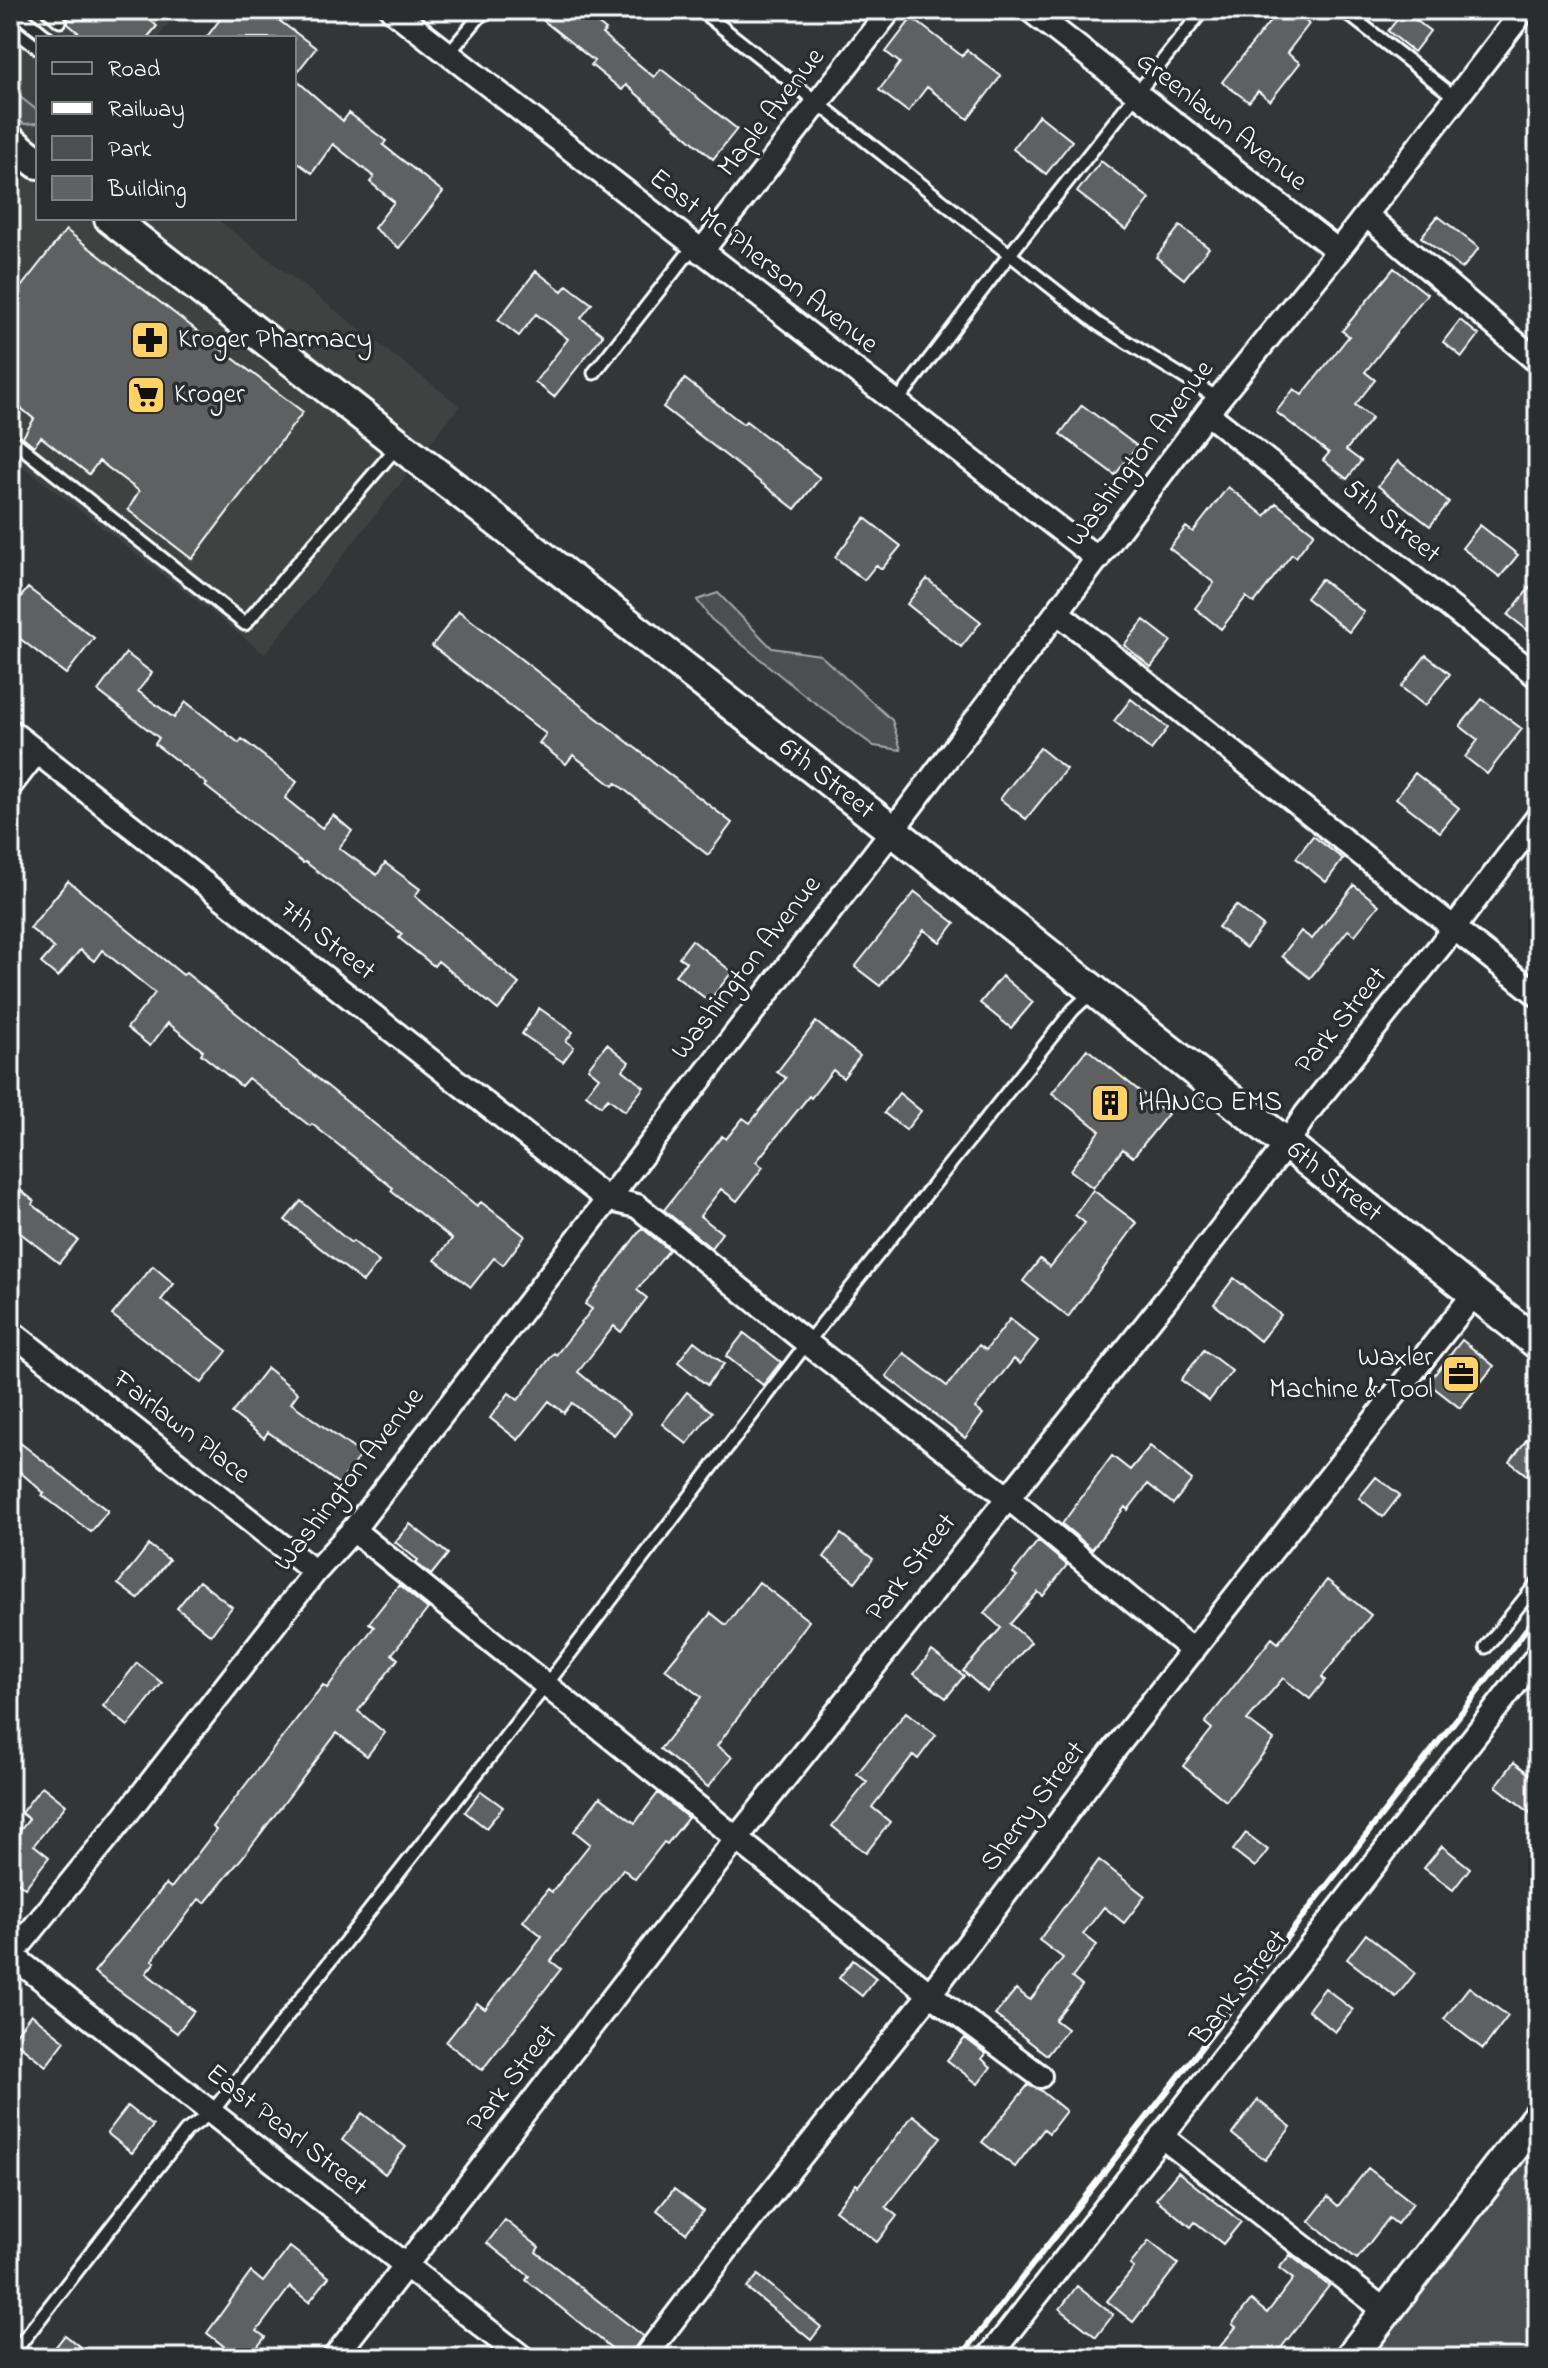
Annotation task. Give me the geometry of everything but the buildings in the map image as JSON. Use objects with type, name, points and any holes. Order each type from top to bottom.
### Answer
[{"type":"street","name":"East Mc Pherson Avenue","points":[[392,10],[1098,559]]},
{"type":"street","name":"Maple Avenue","points":[[697,249],[819,102],[890,10]]},
{"type":"street","name":"Greenlawn Avenue","points":[[1030,10],[1338,251]]},
{"type":"street","name":"Washington Avenue","points":[[11,1955],[124,1817],[315,1572],[353,1530],[892,831],[1213,406],[1338,251],[1524,10]]},
{"type":"street","points":[[10,141],[36,161]]},
{"type":"street","points":[[1366,215],[1538,362]]},
{"type":"street","name":"6th Street","points":[[113,220],[892,831],[1538,1344]]},
{"type":"street","name":"5th Street","points":[[1213,406],[1538,677]]},
{"type":"street","points":[[1057,612],[1538,995]]},
{"type":"street","name":"7th Street","points":[[10,731],[607,1199],[637,1206],[807,1343],[1007,1497],[1193,1651]]},
{"type":"street","points":[[10,786],[37,751]]},
{"type":"street","name":"Park Street","points":[[334,2358],[736,1839],[1165,1301],[1286,1145],[1306,1114],[1538,817]]},
{"type":"street","name":"Sherry Street","points":[[644,2358],[930,1994],[1111,1754],[1474,1294]]},
{"type":"street","name":"Fairlawn Place","points":[[10,1331],[315,1572]]},
{"type":"street","points":[[353,1530],[930,1994],[1040,2076]]},
{"type":"street","name":"Bank Street","points":[[988,2358],[1538,1655]]},
{"type":"street","name":"East Pearl Street","points":[[11,1955],[523,2358]]},
{"type":"street","points":[[1350,2358],[1538,2116]]},
{"type":"street","points":[[1161,2136],[1387,2312]]},
{"type":"lane","points":[[13,10],[46,36]]},
{"type":"lane","points":[[47,10],[60,21]]},
{"type":"lane","points":[[448,54],[485,10]]},
{"type":"lane","points":[[700,10],[1098,324],[1213,406]]},
{"type":"lane","points":[[896,403],[1203,10]]},
{"type":"lane","points":[[1343,10],[1456,98]]},
{"type":"lane","points":[[10,27],[36,46]]},
{"type":"lane","points":[[594,373],[697,249]]},
{"type":"lane","points":[[10,438],[245,624],[400,444]]},
{"type":"lane","points":[[10,2357],[186,2131],[212,2112],[546,1685],[807,1343],[1073,1010],[1093,991]]},
{"type":"lane","points":[[1486,1647],[1538,1582]]},
{"type":"shaded area","points":[[10,10],[153,10],[169,23],[159,36],[36,36],[36,220],[218,220],[460,406],[265,654],[10,456]]},
{"type":"green space","points":[[10,89],[36,109],[36,123],[24,124],[10,113]]},
{"type":"green space","points":[[718,593],[772,648],[820,655],[892,720],[901,750],[874,746],[803,694],[711,619],[697,600]]},
{"type":"green space","points":[[1538,2116],[1538,2358],[1351,2358]]},
{"type":"railway","points":[[960,2358],[1538,1614]]},
{"type":"place","name":"Kroger Pharmacy","points":[[150,340]]},
{"type":"place","name":"Kroger","points":[[146,395]]},
{"type":"place","name":"HANCO EMS","points":[[1110,1103]]},
{"type":"place","name":"Waxler Machine & Tool","points":[[1461,1374]]}]
